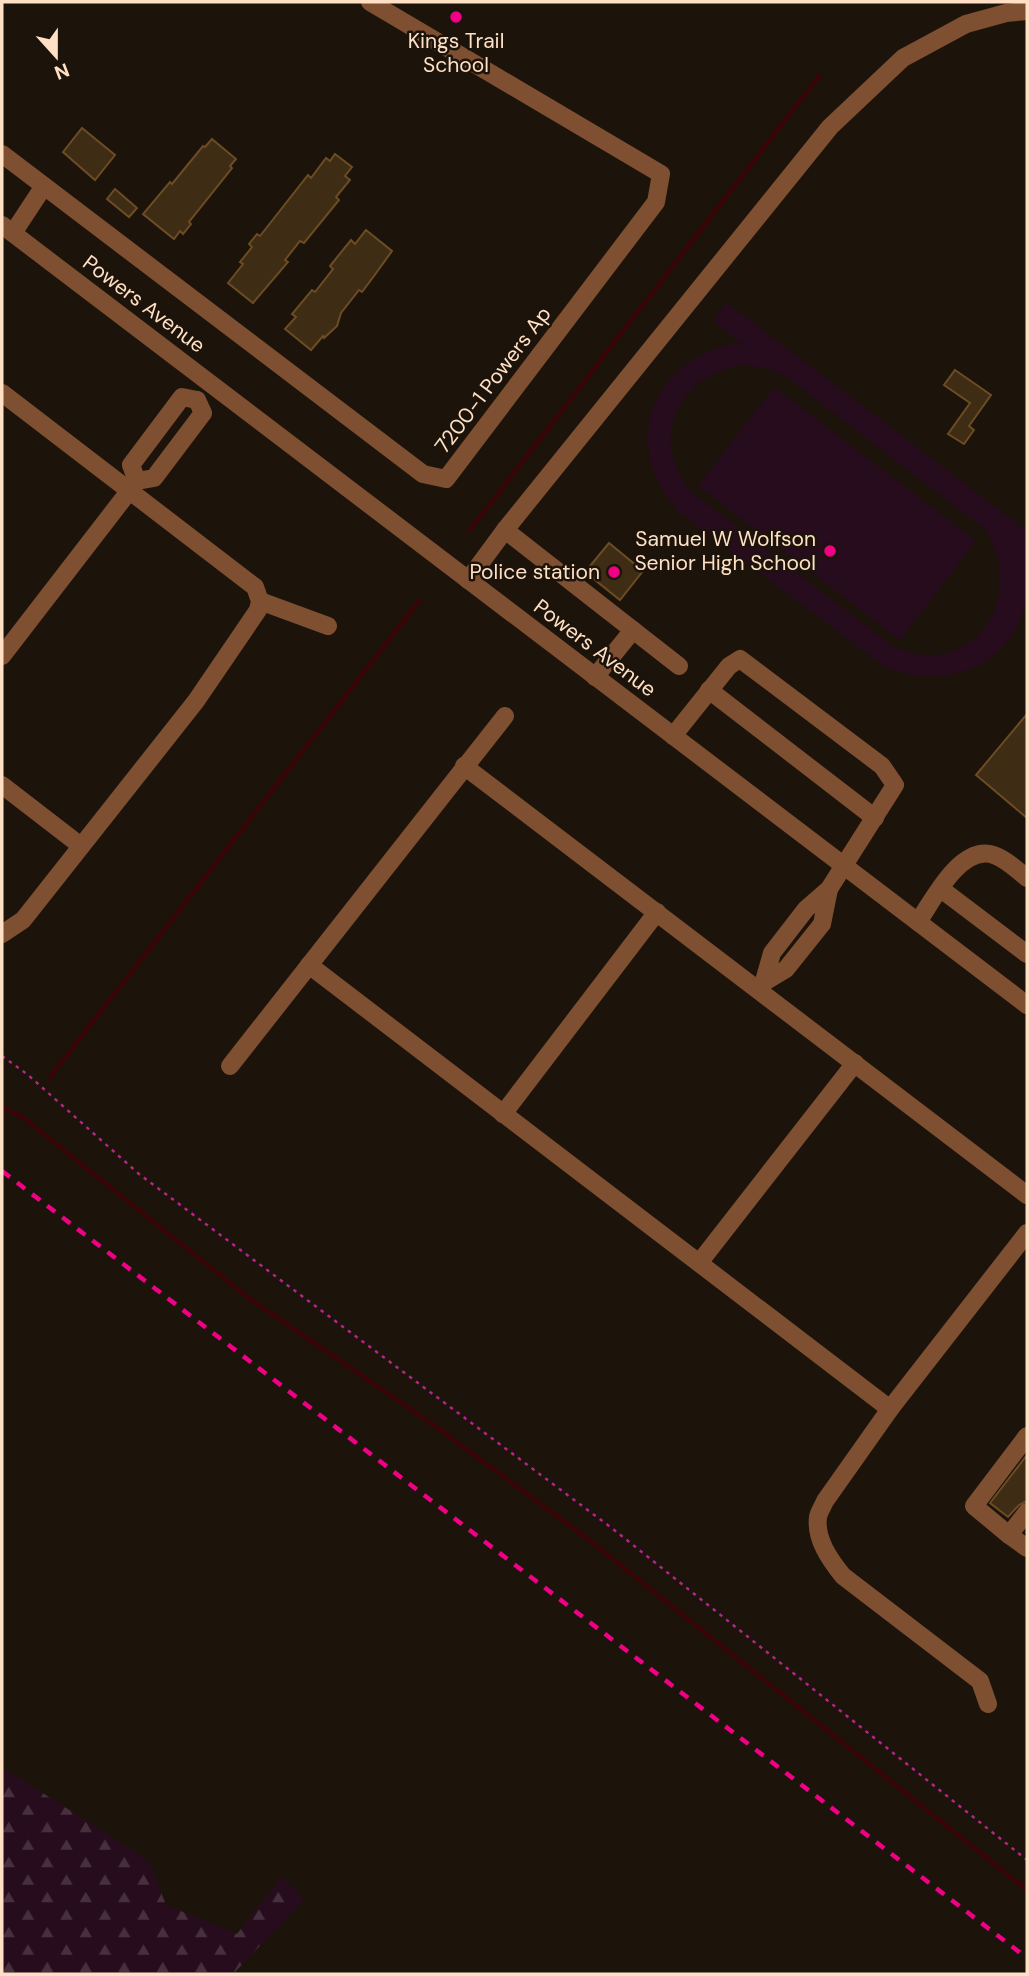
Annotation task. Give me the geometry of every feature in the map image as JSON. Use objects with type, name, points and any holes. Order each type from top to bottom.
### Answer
[{"type":"street","name":"7200-1 Powers Ap","points":[[2,154],[423,474],[446,479],[656,202],[661,174],[370,2]]},
{"type":"street","points":[[468,580],[505,530],[830,127],[903,58],[966,24],[1006,13],[1027,11]]},
{"type":"street","points":[[8,229],[44,186]]},
{"type":"street","name":"Powers Avenue","points":[[8,229],[1027,1005]]},
{"type":"street","points":[[197,400],[210,384]]},
{"type":"street","points":[[2,393],[134,485],[255,587],[260,601],[258,610],[196,701],[23,920],[2,934]]},
{"type":"street","points":[[134,485],[131,465],[182,397],[197,400]]},
{"type":"street","points":[[2,656],[134,485],[154,478],[203,413],[197,400]]},
{"type":"street","points":[[505,530],[679,666]]},
{"type":"street","points":[[260,601],[328,626]]},
{"type":"street","points":[[595,677],[633,630]]},
{"type":"street","points":[[673,736],[729,666],[740,659],[882,766],[895,785],[829,889],[806,909],[772,953],[761,985]]},
{"type":"street","points":[[709,690],[875,818]]},
{"type":"street","points":[[230,1066],[505,716]]},
{"type":"street","points":[[464,766],[657,912],[761,985],[855,1063],[1027,1195]]},
{"type":"street","points":[[2,785],[81,846]]},
{"type":"street","points":[[918,922],[958,865],[979,854],[991,854],[1027,878]]},
{"type":"street","points":[[941,889],[1027,954]]},
{"type":"street","points":[[503,1114],[657,912]]},
{"type":"street","points":[[309,965],[890,1409]]},
{"type":"street","points":[[699,1263],[855,1063]]},
{"type":"street","points":[[988,1704],[980,1681],[843,1576],[831,1561],[821,1541],[818,1518],[825,1501],[890,1409],[1027,1233]]},
{"type":"street","points":[[1027,1436],[974,1506],[1027,1548]]},
{"type":"street","points":[[1009,1535],[1027,1511]]},
{"type":"path","points":[[2,1056],[27,1074],[139,1174],[612,1530],[1027,1860]]},
{"type":"green space","points":[[727,303],[1027,531],[1026,600],[1018,623],[1006,643],[990,658],[972,668],[929,676],[884,666],[686,518],[664,493],[652,466],[648,438],[652,411],[664,387],[683,367],[709,351],[741,343],[713,321]],"holes":[[[744,366],[779,373],[792,381],[985,529],[997,555],[1000,581],[996,605],[986,626],[969,643],[948,653],[922,655],[894,647],[691,492],[678,473],[672,453],[671,434],[675,416],[684,399],[697,384],[715,373]]]},
{"type":"green space","points":[[774,387],[976,541],[900,640],[698,486]]},
{"type":"green space","points":[[2,1767],[149,1861],[166,1905],[237,1934],[282,1876],[304,1900],[233,1974],[2,1974]]},
{"type":"building","points":[[82,128],[115,155],[95,180],[63,152]]},
{"type":"building","points":[[212,139],[236,159],[230,166],[232,168],[189,222],[191,224],[183,234],[180,231],[174,239],[143,214]]},
{"type":"building","points":[[335,154],[352,167],[345,176],[350,180],[336,197],[339,200],[304,243],[300,241],[285,260],[288,262],[253,303],[228,283],[243,264],[240,262],[252,247],[249,244],[257,234],[260,236],[308,175],[311,178],[326,158],[330,161]]},
{"type":"building","points":[[115,189],[137,208],[129,217],[107,199]]},
{"type":"building","points":[[366,230],[392,251],[362,292],[359,290],[341,313],[337,326],[324,338],[323,336],[311,350],[285,329],[296,317],[292,314],[312,290],[315,292],[333,269],[330,266],[351,240],[355,244]]},
{"type":"building","points":[[955,370],[991,395],[969,426],[974,430],[964,444],[948,434],[970,403],[944,385]]},
{"type":"building","name":"Police station","points":[[609,543],[643,571],[620,600],[585,572]]},
{"type":"building","points":[[1027,714],[1027,818],[976,775]]},
{"type":"building","points":[[1027,1455],[1027,1501],[1008,1517],[990,1503]]},
{"type":"waterway","points":[[470,530],[819,76]]},
{"type":"waterway","points":[[50,1077],[419,601]]},
{"type":"waterway","points":[[2,1107],[24,1118],[249,1298],[435,1426],[584,1536],[1027,1890]]},
{"type":"railway","points":[[2,1171],[1027,1958]]},
{"type":"place","name":"Kings Trail School","points":[[456,17]]},
{"type":"place","name":"Samuel W Wolfson Senior High School","points":[[830,551]]},
{"type":"place","name":"Police station","points":[[614,572]]}]
